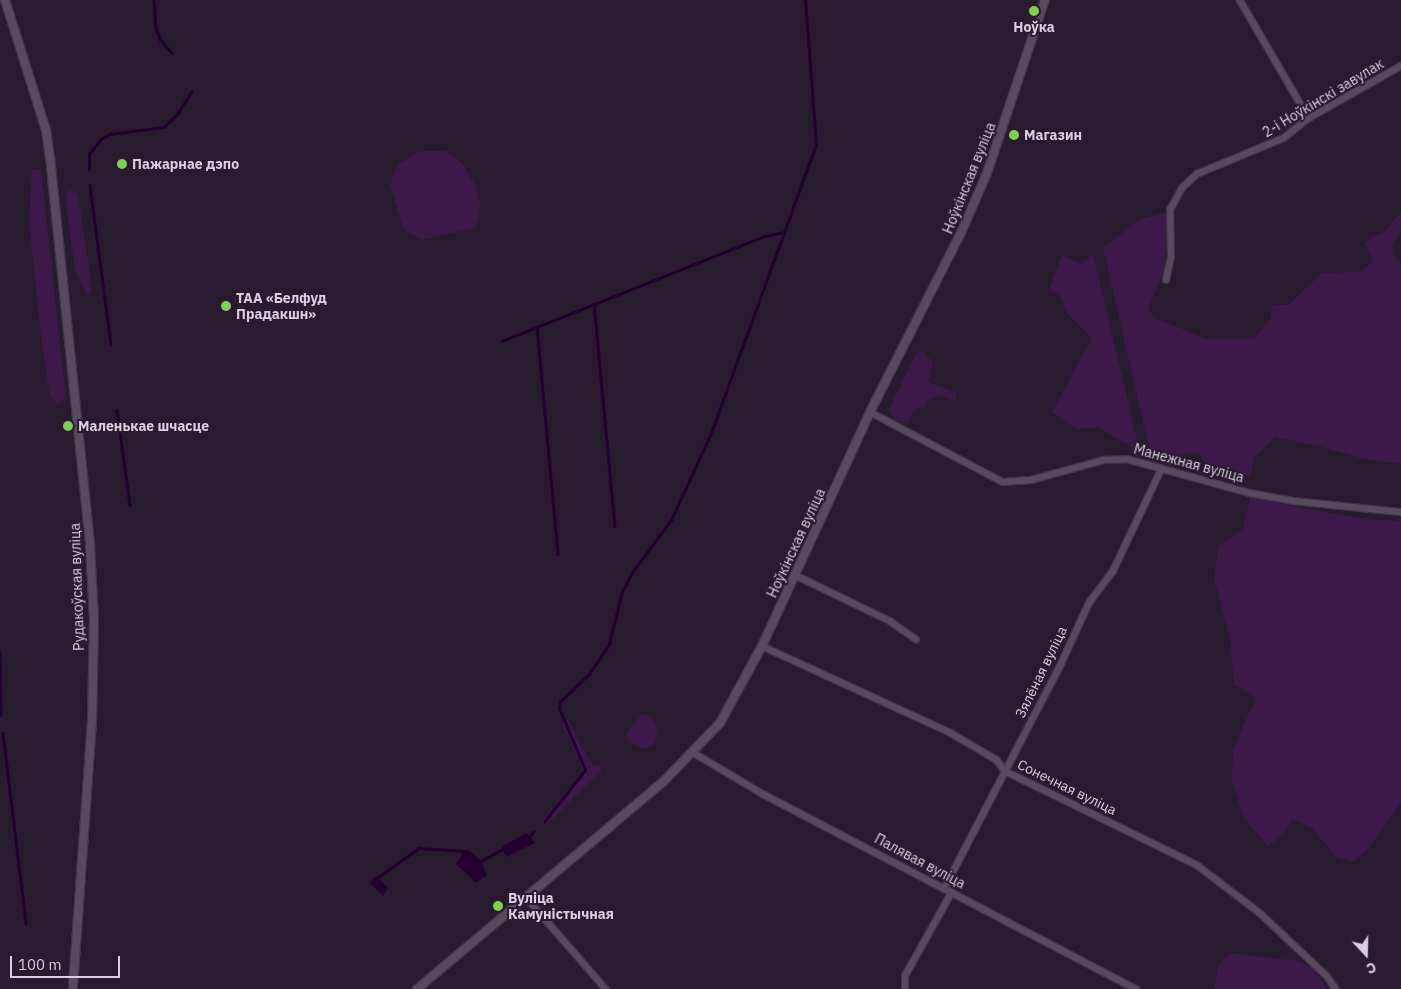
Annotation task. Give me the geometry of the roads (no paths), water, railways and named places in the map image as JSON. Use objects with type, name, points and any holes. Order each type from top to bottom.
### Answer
[{"type":"main road","name":"Рудакоўская вуліца","points":[[5,0],[46,130],[54,184],[90,547],[94,619],[92,721],[72,989]]},
{"type":"main road","name":"Ноўкінская вуліца","points":[[417,989],[694,753],[720,723],[762,646],[870,412],[961,233],[987,173],[1045,0]]},
{"type":"street","points":[[1240,0],[1309,118]]},
{"type":"street","name":"2-і Ноўкінскі завулак","points":[[1166,280],[1171,257],[1170,210],[1182,188],[1197,174],[1284,138],[1309,118],[1401,66]]},
{"type":"street","name":"Манежная вуліца","points":[[870,412],[1003,482],[1031,480],[1104,460],[1127,459],[1161,470],[1294,501],[1401,512]]},
{"type":"street","name":"Зялёная вуліца","points":[[945,887],[1062,664],[1089,603],[1120,558],[1161,470]]},
{"type":"street","points":[[795,575],[857,604],[916,639]]},
{"type":"street","name":"Сонечная вуліца","points":[[762,646],[951,734],[997,760],[1005,771],[1208,872],[1303,952],[1336,989]]},
{"type":"street","name":"Палявая вуліца","points":[[694,753],[763,794],[945,887],[1136,989]]},
{"type":"street","points":[[904,989],[905,976],[952,892]]},
{"type":"street","points":[[526,897],[606,989]]},
{"type":"waterway","points":[[154,0],[156,28],[160,39],[172,53]]},
{"type":"waterway","points":[[544,822],[585,770],[559,708],[560,702],[589,674],[609,644],[622,592],[633,571],[671,520],[711,433],[816,145],[805,0]]},
{"type":"waterway","points":[[89,170],[89,154],[101,139],[110,134],[164,127],[178,113],[191,92]]},
{"type":"waterway","points":[[90,185],[111,344]]},
{"type":"waterway","points":[[502,341],[765,236],[785,232]]},
{"type":"waterway","points":[[594,304],[615,526]]},
{"type":"waterway","points":[[537,327],[558,554]]},
{"type":"waterway","points":[[117,410],[130,505]]},
{"type":"waterway","points":[[0,652],[1,715]]},
{"type":"waterway","points":[[3,733],[26,924]]},
{"type":"waterway","points":[[530,836],[533,832]]},
{"type":"waterway","points":[[378,877],[419,848],[464,851]]},
{"type":"waterway","points":[[481,861],[501,850]]},
{"type":"place","name":"Ноўка","points":[[1034,11]]},
{"type":"place","name":"Магазин","points":[[1014,135]]},
{"type":"place","name":"Пажарнае дэпо","points":[[122,164]]},
{"type":"place","name":"ТАА «Белфуд Прадакшн»","points":[[226,306]]},
{"type":"place","name":"Маленькае шчасце","points":[[68,426]]},
{"type":"place","name":"Вуліца Камуністычная","points":[[498,906]]}]
